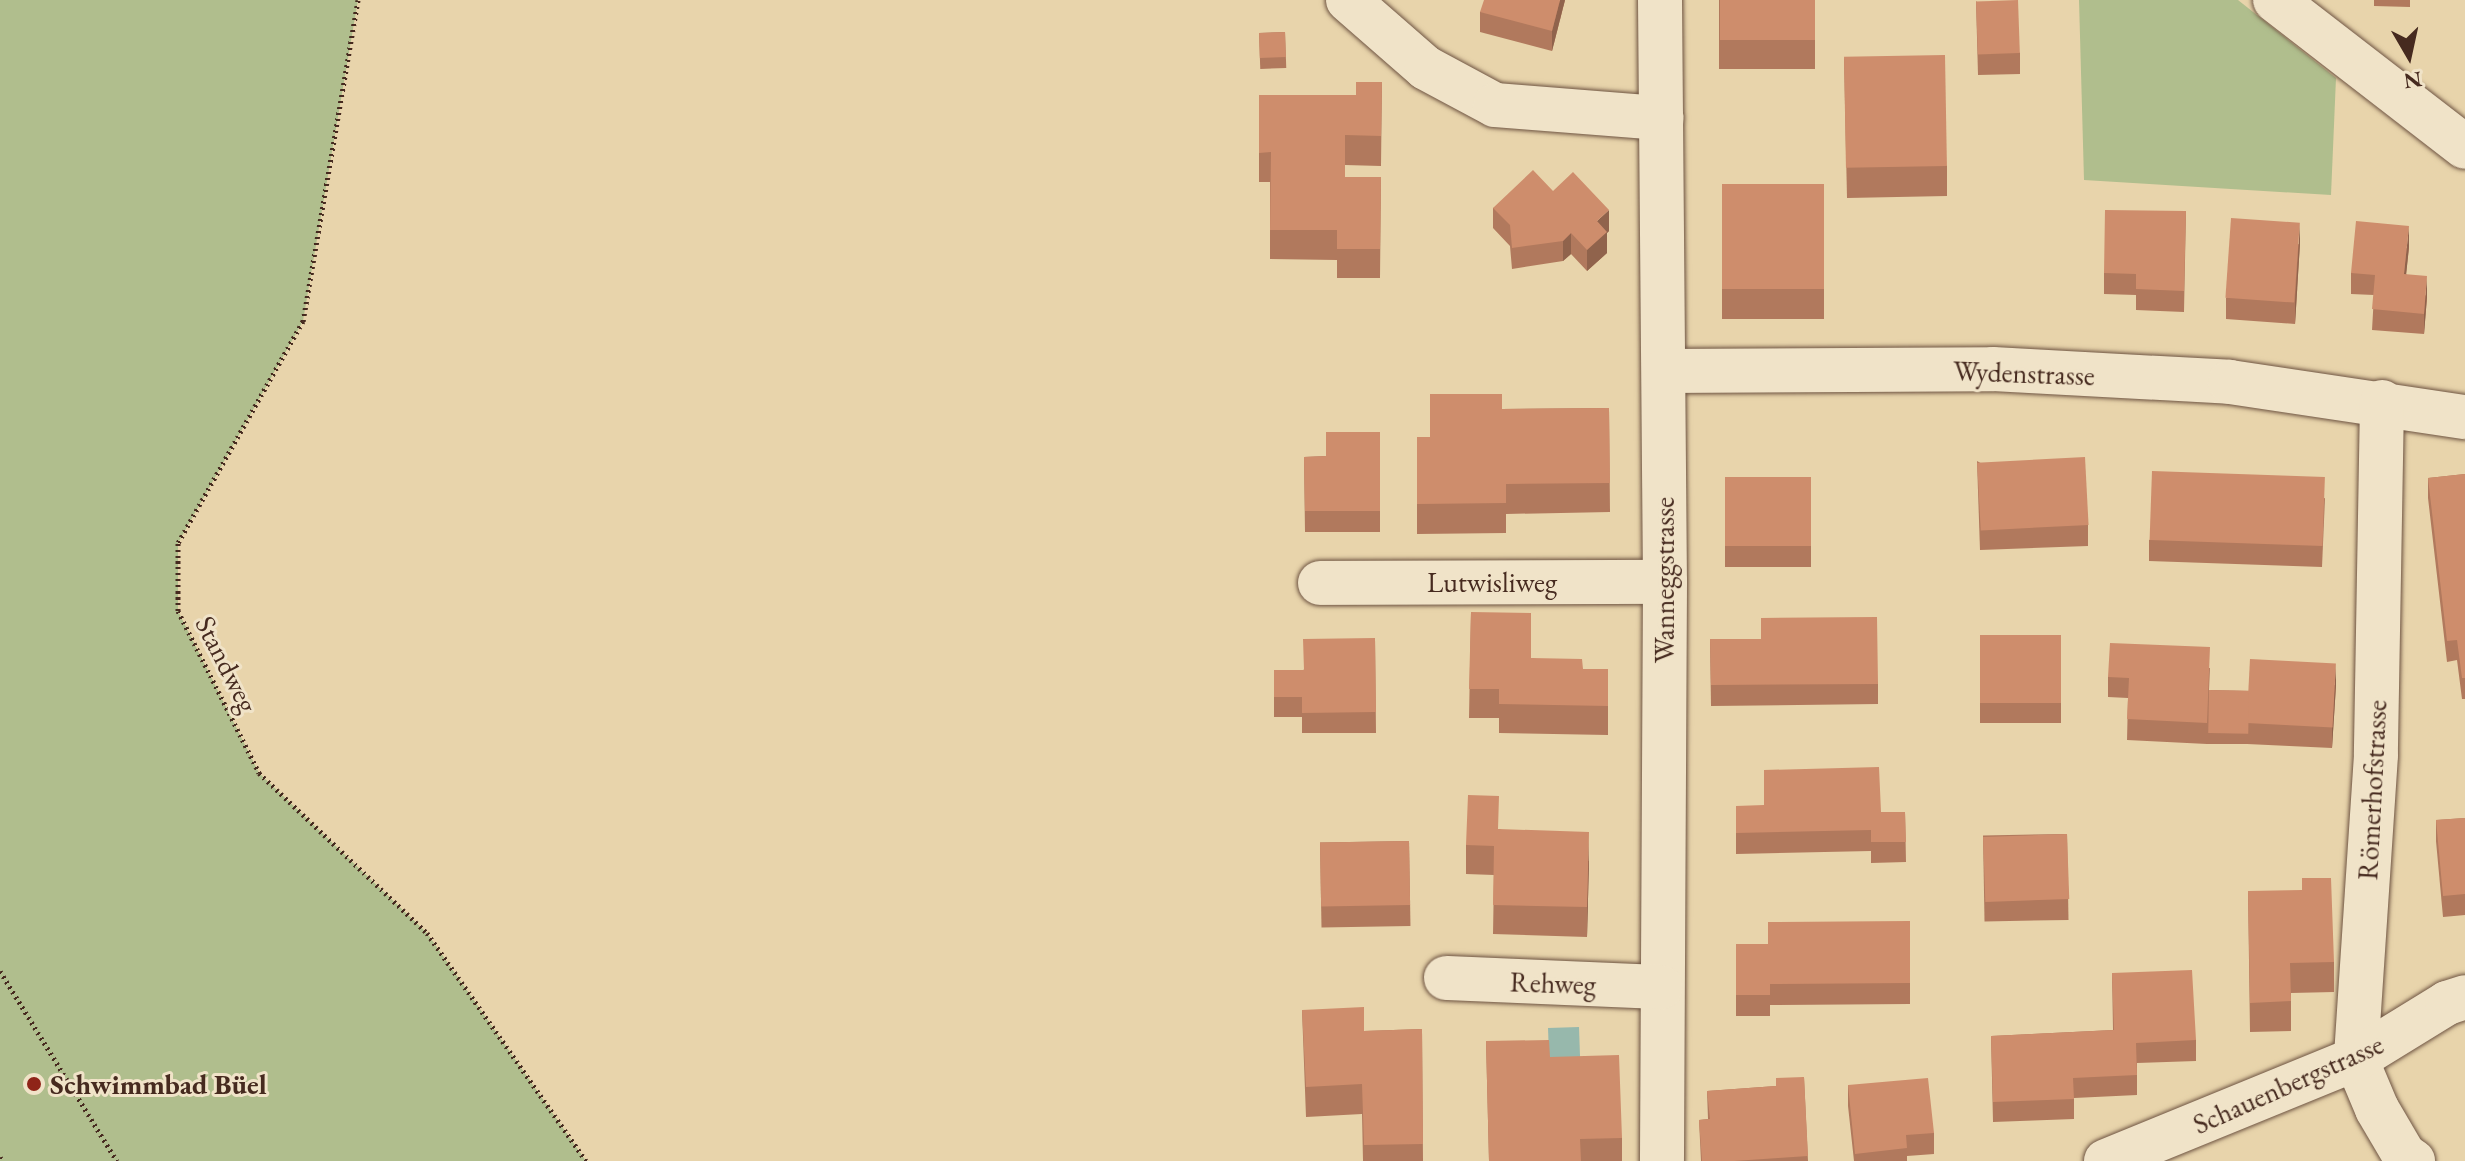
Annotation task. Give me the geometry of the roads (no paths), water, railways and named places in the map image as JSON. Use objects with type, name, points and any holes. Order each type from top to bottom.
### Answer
[{"type":"street","points":[[1348,0],[1426,68],[1495,105],[1661,118]]},
{"type":"street","name":"Wanneggstrasse","points":[[1660,0],[1665,582],[1662,1161]]},
{"type":"street","points":[[2275,0],[2465,147]]},
{"type":"street","name":"Wydenstrasse","points":[[1664,371],[1993,369],[2230,382],[2382,402],[2465,417]]},
{"type":"street","name":"Römerhofstrasse","points":[[2382,402],[2376,755],[2356,1059],[2377,1109],[2404,1155],[2413,1161]]},
{"type":"street","name":"Lutwisliweg","points":[[1320,583],[1665,582]]},
{"type":"street","name":"Rehweg","points":[[1446,978],[1661,987]]},
{"type":"street","name":"Schauenbergstrasse","points":[[2106,1161],[2356,1059],[2447,1003],[2465,997]]},
{"type":"water","points":[[1579,1027],[1581,1086],[1550,1087],[1548,1028]]},
{"type":"place","name":"Schwimmbad Büel","points":[[34,1084]]}]
